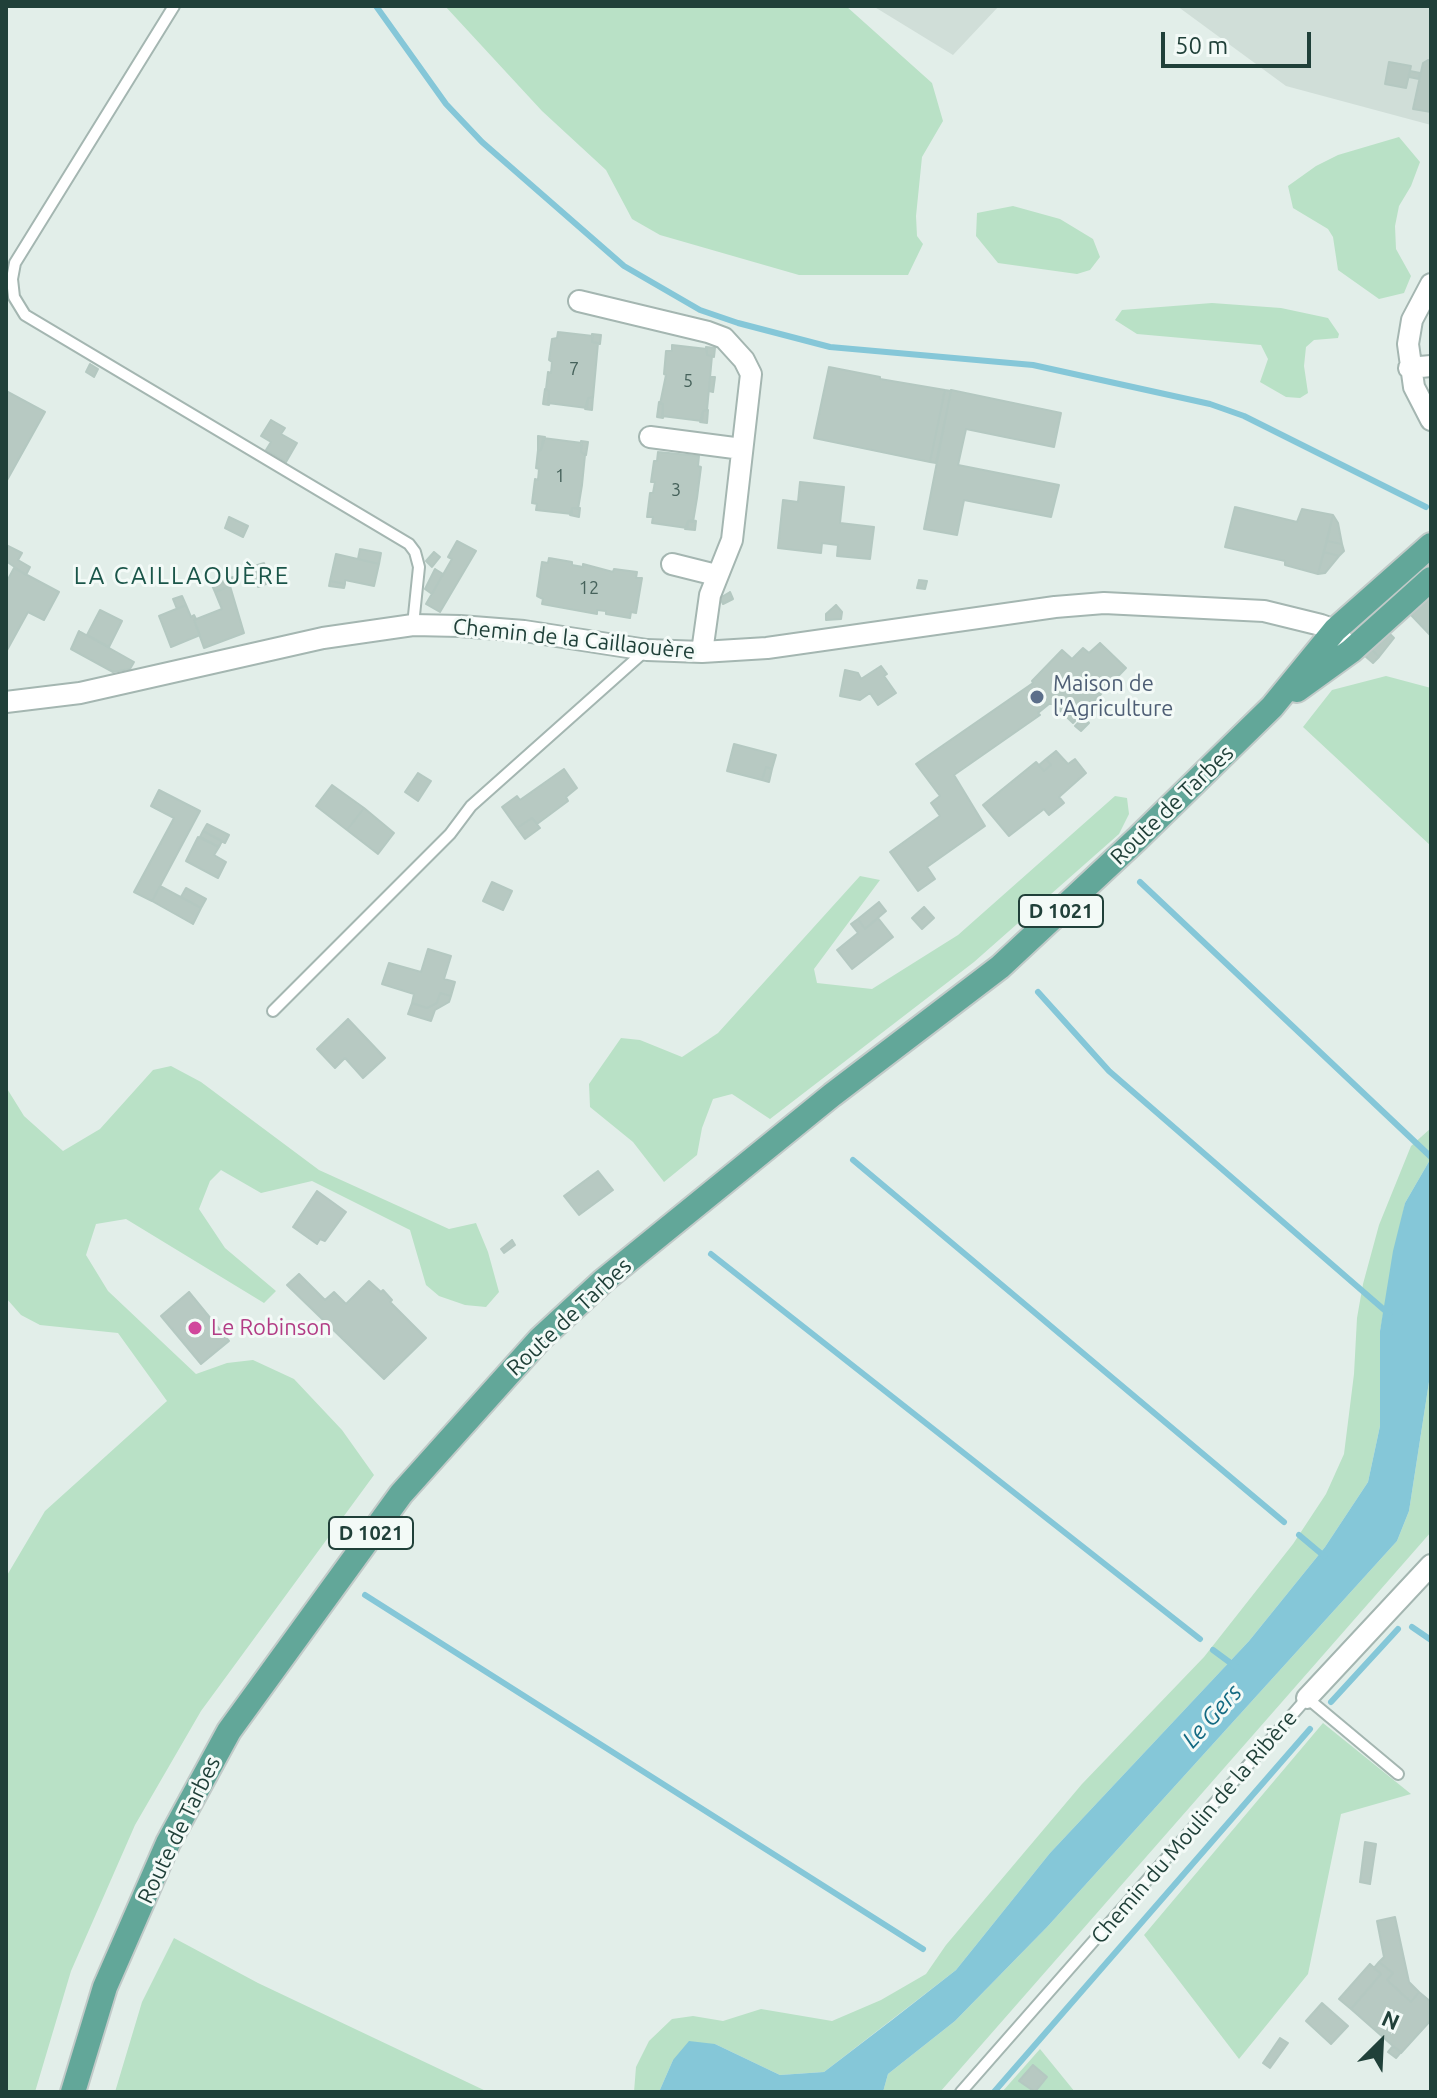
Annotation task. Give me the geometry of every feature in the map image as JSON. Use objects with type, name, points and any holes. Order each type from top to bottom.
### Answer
[{"type":"main road","name":"D 1021","points":[[1335,630],[1431,545]]},
{"type":"main road","name":"D 1021","points":[[1351,651],[1431,579]]},
{"type":"main road","name":"Route de Tarbes","points":[[73,2092],[112,1973],[168,1843],[229,1731],[309,1616],[401,1494],[540,1339],[603,1281],[832,1095],[1000,967],[1272,707],[1335,630]]},
{"type":"main road","name":"Route de Tarbes","points":[[1272,707],[1351,651]]},
{"type":"street","points":[[1431,284],[1412,320],[1408,344],[1414,387],[1431,420]]},
{"type":"street","points":[[579,301],[724,338],[736,349],[751,374],[732,540],[710,595],[702,652]]},
{"type":"street","points":[[1409,368],[1431,366]]},
{"type":"street","points":[[650,437],[742,449]]},
{"type":"street","points":[[672,564],[716,575]]},
{"type":"street","name":"Chemin de la Caillaouère","points":[[6,702],[80,693],[323,638],[413,625],[524,631],[647,650],[702,652],[767,648],[1055,607],[1104,603],[1264,611],[1289,615],[1335,630]]},
{"type":"street","points":[[1335,630],[1351,651]]},
{"type":"street","name":"Chemin du Moulin de la Ribère","points":[[1307,1698],[1431,1565]]},
{"type":"lane","points":[[174,6],[15,263],[12,279],[14,297],[25,315],[409,544],[419,567],[413,625]]},
{"type":"lane","points":[[273,1011],[450,834],[471,806],[647,650]]},
{"type":"lane","points":[[1307,1698],[1398,1774]]},
{"type":"lane","name":"Chemin du Moulin de la Ribère","points":[[961,2092],[1307,1698]]},
{"type":"shaded area","points":[[873,6],[999,6],[953,55]]},
{"type":"shaded area","points":[[1177,6],[1431,6],[1431,125],[1286,86]]},
{"type":"green space","points":[[445,6],[846,6],[932,83],[943,121],[922,157],[916,216],[917,236],[923,244],[908,275],[799,275],[660,235],[632,219],[606,170],[542,111]]},
{"type":"green space","points":[[1399,137],[1420,162],[1399,206],[1395,226],[1396,249],[1411,276],[1404,293],[1379,299],[1338,270],[1333,237],[1328,229],[1293,208],[1288,186],[1338,155]]},
{"type":"green space","points":[[1013,206],[1060,219],[1093,239],[1100,257],[1090,270],[1077,274],[998,263],[976,236],[977,213]]},
{"type":"green space","points":[[1212,303],[1281,308],[1328,318],[1339,334],[1338,338],[1314,340],[1306,347],[1304,366],[1308,393],[1300,398],[1286,397],[1260,382],[1268,359],[1261,345],[1137,334],[1115,320],[1122,310]]},
{"type":"green space","points":[[1386,676],[1431,688],[1431,846],[1303,727],[1332,690]]},
{"type":"green space","points":[[1115,796],[1127,798],[1129,814],[1119,834],[974,962],[770,1119],[732,1094],[713,1099],[702,1128],[697,1155],[664,1182],[633,1142],[590,1107],[589,1084],[621,1038],[640,1040],[682,1057],[718,1033],[860,876],[880,880],[814,969],[817,983],[872,989],[958,935]]},
{"type":"green space","points":[[171,1066],[201,1082],[319,1170],[449,1229],[476,1223],[499,1292],[486,1307],[465,1305],[439,1296],[426,1285],[410,1230],[312,1181],[261,1193],[221,1170],[210,1181],[199,1209],[225,1248],[276,1291],[264,1303],[126,1219],[96,1224],[86,1255],[108,1291],[196,1374],[227,1363],[253,1360],[294,1379],[342,1430],[374,1475],[201,1711],[135,1825],[71,1971],[35,2092],[6,2092],[6,1577],[45,1511],[167,1401],[118,1333],[40,1325],[21,1315],[6,1298],[6,1087],[24,1116],[63,1151],[100,1129],[153,1070]]},
{"type":"green space","points":[[1431,1128],[1431,1158],[1405,1203],[1380,1331],[1380,1426],[1368,1482],[1325,1547],[1249,1641],[1050,1853],[956,1970],[824,2072],[780,2075],[715,2044],[673,2060],[659,2092],[634,2092],[636,2067],[649,2041],[672,2019],[693,2016],[723,2021],[761,2009],[832,2021],[881,2000],[926,1974],[946,1945],[1082,1784],[1204,1657],[1293,1544],[1326,1494],[1344,1454],[1363,1284],[1379,1225],[1411,1146]]},
{"type":"green space","points":[[1431,1369],[1431,1532],[940,2092],[883,2092],[888,2074],[955,2021],[1048,1926],[1397,1541],[1409,1511]]},
{"type":"green space","points":[[1323,1723],[1411,1794],[1341,1814],[1308,1974],[1239,2059],[1144,1935]]},
{"type":"green space","points":[[174,1938],[258,1983],[488,2092],[115,2092],[142,2002]]},
{"type":"green space","points":[[1040,2049],[1075,2092],[1002,2092]]},
{"type":"water","name":"Le Gers","points":[[1431,1158],[1431,1369],[1409,1511],[1397,1541],[1048,1926],[955,2021],[888,2074],[883,2092],[659,2092],[673,2060],[689,2041],[715,2044],[780,2075],[824,2072],[956,1970],[1050,1853],[1249,1641],[1325,1547],[1368,1482],[1380,1426],[1380,1331],[1393,1251],[1405,1203]]},
{"type":"building","points":[[1431,60],[1431,112],[1413,109],[1423,63]]},
{"type":"building","points":[[1389,62],[1411,66],[1406,88],[1385,84]]},
{"type":"building","points":[[1410,71],[1420,73],[1419,79],[1409,77]]},
{"type":"building","points":[[558,332],[593,336],[592,342],[598,343],[593,398],[588,398],[587,408],[548,403],[549,391],[546,389],[552,362],[549,360],[552,339],[557,338]]},
{"type":"building","points":[[592,334],[601,335],[600,344],[592,342]]},
{"type":"building","points":[[672,345],[707,349],[707,355],[712,356],[707,410],[703,411],[702,421],[662,416],[663,404],[660,404],[666,375],[666,351],[672,351]]},
{"type":"building","points":[[706,347],[715,348],[714,357],[707,355]]},
{"type":"building","points":[[90,364],[98,369],[94,377],[86,372]]},
{"type":"building","points":[[829,367],[945,390],[930,462],[814,438]]},
{"type":"building","points":[[710,377],[715,377],[713,392],[709,391]]},
{"type":"building","points":[[545,389],[549,391],[549,405],[543,404]]},
{"type":"building","points":[[945,390],[951,391],[936,463],[930,462]]},
{"type":"building","points":[[951,390],[1061,413],[1054,447],[966,429],[958,465],[1059,485],[1051,517],[964,500],[957,535],[924,529]]},
{"type":"building","points":[[6,391],[45,412],[6,482]]},
{"type":"building","points":[[593,397],[592,410],[585,409],[588,398]]},
{"type":"building","points":[[659,402],[663,404],[663,418],[657,417]]},
{"type":"building","points":[[708,410],[707,423],[700,422],[703,411]]},
{"type":"building","points":[[271,420],[285,428],[281,434],[297,443],[286,462],[266,450],[271,442],[261,436]]},
{"type":"building","points":[[538,436],[545,437],[538,451]]},
{"type":"building","points":[[543,438],[582,443],[581,452],[585,455],[582,485],[578,509],[572,508],[572,514],[536,510],[537,504],[532,503],[535,479],[538,480],[538,450],[541,450]]},
{"type":"building","points":[[581,441],[588,442],[586,455],[581,452]]},
{"type":"building","points":[[658,452],[699,456],[698,466],[701,467],[693,522],[688,521],[687,528],[652,523],[653,517],[647,517],[650,493],[653,493],[655,482],[651,482],[654,461],[657,461]]},
{"type":"building","points":[[800,482],[844,487],[840,523],[874,527],[870,559],[837,556],[838,545],[822,543],[821,553],[778,548],[783,500],[798,502]]},
{"type":"building","points":[[1235,507],[1297,522],[1302,509],[1333,515],[1318,574],[1285,565],[1285,561],[1225,547]]},
{"type":"building","points":[[572,508],[580,508],[579,517],[570,515]]},
{"type":"building","points":[[1333,515],[1338,523],[1342,544],[1327,541]]},
{"type":"building","points":[[229,517],[248,526],[243,537],[225,528]]},
{"type":"building","points":[[688,521],[696,521],[695,530],[685,529]]},
{"type":"building","points":[[457,541],[476,551],[440,612],[426,604],[452,559],[448,557]]},
{"type":"building","points":[[1327,541],[1342,544],[1344,551],[1339,556],[1324,552]]},
{"type":"building","points":[[6,545],[22,553],[18,560],[30,567],[26,575],[6,561]]},
{"type":"building","points":[[360,549],[381,553],[379,564],[358,559]]},
{"type":"building","points":[[434,552],[440,557],[432,567],[426,561]]},
{"type":"building","points":[[1324,552],[1339,556],[1325,573],[1318,574]]},
{"type":"building","points":[[336,554],[379,564],[374,586],[345,580],[345,584],[330,581]]},
{"type":"building","points":[[549,558],[613,572],[614,569],[637,572],[636,578],[642,578],[636,613],[631,612],[630,618],[606,614],[606,611],[597,610],[597,614],[542,604],[543,599],[537,596],[542,562],[548,563]]},
{"type":"building","points":[[264,563],[271,582],[258,587],[251,567]]},
{"type":"building","points":[[14,568],[59,592],[44,620],[28,612],[6,652],[6,583]]},
{"type":"building","points":[[435,569],[443,574],[432,594],[425,589]]},
{"type":"building","points":[[233,577],[236,584],[215,592],[212,585]]},
{"type":"building","points":[[919,580],[927,581],[925,589],[917,588]]},
{"type":"building","points":[[330,581],[345,584],[344,588],[329,586]]},
{"type":"building","points":[[230,586],[244,633],[204,648],[194,620],[222,609],[215,592]]},
{"type":"building","points":[[730,592],[733,599],[723,604],[720,598]]},
{"type":"building","points":[[182,596],[186,605],[177,609],[173,599]]},
{"type":"building","points":[[1431,596],[1431,636],[1411,615]]},
{"type":"building","points":[[186,605],[191,617],[194,615],[196,619],[200,635],[171,647],[159,616]]},
{"type":"building","points":[[836,605],[842,612],[841,619],[826,620],[826,614]]},
{"type":"building","points":[[100,610],[122,621],[109,647],[87,635]]},
{"type":"building","points":[[79,631],[134,662],[130,669],[113,672],[71,649]]},
{"type":"building","points":[[1390,634],[1394,638],[1379,657],[1372,650]]},
{"type":"building","points":[[1100,643],[1126,668],[1073,723],[1053,704],[1049,704],[1038,713],[1040,715],[954,775],[985,826],[927,867],[935,879],[918,891],[890,852],[940,816],[931,803],[940,796],[916,764],[1033,683],[1062,650],[1072,659],[1083,648],[1089,653]]},
{"type":"building","points":[[1372,650],[1379,657],[1373,663],[1365,656]]},
{"type":"building","points":[[881,666],[896,693],[878,705],[870,693],[860,700],[840,696],[845,670],[858,673],[861,679]]},
{"type":"building","points":[[1084,717],[1089,723],[1081,731],[1075,726]]},
{"type":"building","points":[[734,744],[776,755],[772,769],[766,767],[762,780],[727,771]]},
{"type":"building","points":[[1056,751],[1068,764],[1075,759],[1086,773],[1059,797],[1064,803],[1049,815],[1044,809],[1009,836],[983,805],[1036,762],[1044,771],[1051,765],[1046,759]]},
{"type":"building","points":[[1046,759],[1051,765],[1044,771],[1039,765]]},
{"type":"building","points":[[766,767],[772,769],[769,782],[762,780]]},
{"type":"building","points":[[564,769],[577,788],[566,797],[568,801],[537,824],[532,818],[517,828],[502,807],[517,796],[520,800]]},
{"type":"building","points":[[418,773],[431,781],[418,801],[405,792]]},
{"type":"building","points":[[332,785],[364,808],[347,830],[316,806]]},
{"type":"building","points":[[159,790],[200,811],[152,901],[134,892],[174,818],[151,806]]},
{"type":"building","points":[[364,808],[394,833],[378,854],[347,830]]},
{"type":"building","points":[[532,818],[540,828],[525,839],[517,828]]},
{"type":"building","points":[[207,824],[229,835],[225,843],[203,831]]},
{"type":"building","points":[[203,831],[222,841],[219,847],[200,837]]},
{"type":"building","points":[[198,837],[219,847],[214,855],[226,862],[218,878],[186,861]]},
{"type":"building","points":[[492,882],[512,891],[503,910],[483,901]]},
{"type":"building","points":[[160,886],[201,908],[193,924],[152,901]]},
{"type":"building","points":[[186,888],[206,899],[201,908],[181,897]]},
{"type":"building","points":[[879,902],[886,911],[865,929],[858,919]]},
{"type":"building","points":[[924,907],[934,918],[922,929],[912,918]]},
{"type":"building","points":[[878,918],[893,937],[852,969],[837,950],[858,933],[851,924],[858,919],[865,929]]},
{"type":"building","points":[[428,949],[451,956],[444,979],[455,982],[451,996],[440,993],[437,1003],[427,1008],[412,1003],[414,994],[382,984],[389,963],[421,972]]},
{"type":"building","points":[[440,993],[451,996],[449,1002],[435,1010],[431,1021],[408,1014],[412,1003],[427,1008],[437,1003]]},
{"type":"building","points":[[348,1019],[385,1058],[363,1078],[345,1058],[335,1068],[317,1049]]},
{"type":"building","points":[[598,1171],[613,1190],[579,1215],[564,1196]]},
{"type":"building","points":[[317,1191],[346,1212],[325,1241],[320,1239],[317,1244],[293,1227]]},
{"type":"building","points":[[512,1240],[515,1245],[504,1253],[501,1249]]},
{"type":"building","points":[[299,1274],[325,1300],[334,1292],[346,1304],[369,1281],[381,1292],[383,1290],[392,1300],[390,1302],[426,1338],[384,1379],[287,1285]]},
{"type":"building","name":"Le Robinson","points":[[189,1292],[229,1341],[201,1364],[161,1316]]},
{"type":"building","points":[[1365,1842],[1376,1844],[1370,1884],[1360,1882]]},
{"type":"building","points":[[1395,1917],[1409,1982],[1419,1992],[1411,2002],[1387,1980],[1393,1973],[1379,1962],[1384,1957],[1377,1921]]},
{"type":"building","points":[[1379,1962],[1393,1973],[1387,1980],[1411,2002],[1419,1992],[1431,2002],[1431,2020],[1401,2053],[1351,2009],[1381,1974],[1374,1968]]},
{"type":"building","points":[[1370,1964],[1381,1974],[1351,2009],[1339,1999]]},
{"type":"building","points":[[1322,2003],[1348,2026],[1331,2044],[1306,2021]]},
{"type":"building","points":[[1280,2038],[1288,2043],[1270,2068],[1263,2063]]},
{"type":"building","points":[[1393,2046],[1401,2052],[1396,2058],[1388,2052]]},
{"type":"building","points":[[1033,2065],[1047,2077],[1035,2092],[1019,2081]]},
{"type":"waterway","points":[[376,6],[446,104],[482,142],[624,266],[700,310],[830,347],[1033,365],[1210,404],[1244,416],[1426,507]]},
{"type":"waterway","points":[[1140,882],[1431,1157]]},
{"type":"waterway","points":[[1038,992],[1109,1071],[1389,1314]]},
{"type":"waterway","points":[[853,1160],[1284,1522]]},
{"type":"waterway","points":[[711,1254],[1200,1639]]},
{"type":"waterway","points":[[1299,1535],[1324,1556]]},
{"type":"waterway","points":[[365,1595],[923,1949]]},
{"type":"waterway","points":[[1412,1627],[1431,1640]]},
{"type":"waterway","points":[[1331,1702],[1398,1629]]},
{"type":"waterway","points":[[1213,1650],[1236,1667]]},
{"type":"waterway","points":[[994,2092],[1310,1729]]},
{"type":"place","name":"Maison de l'Agriculture","points":[[1037,697]]},
{"type":"place","name":"Le Robinson","points":[[195,1328]]},
{"type":"district","name":"LA CAILLAOUÈRE","points":[[182,576]]}]
